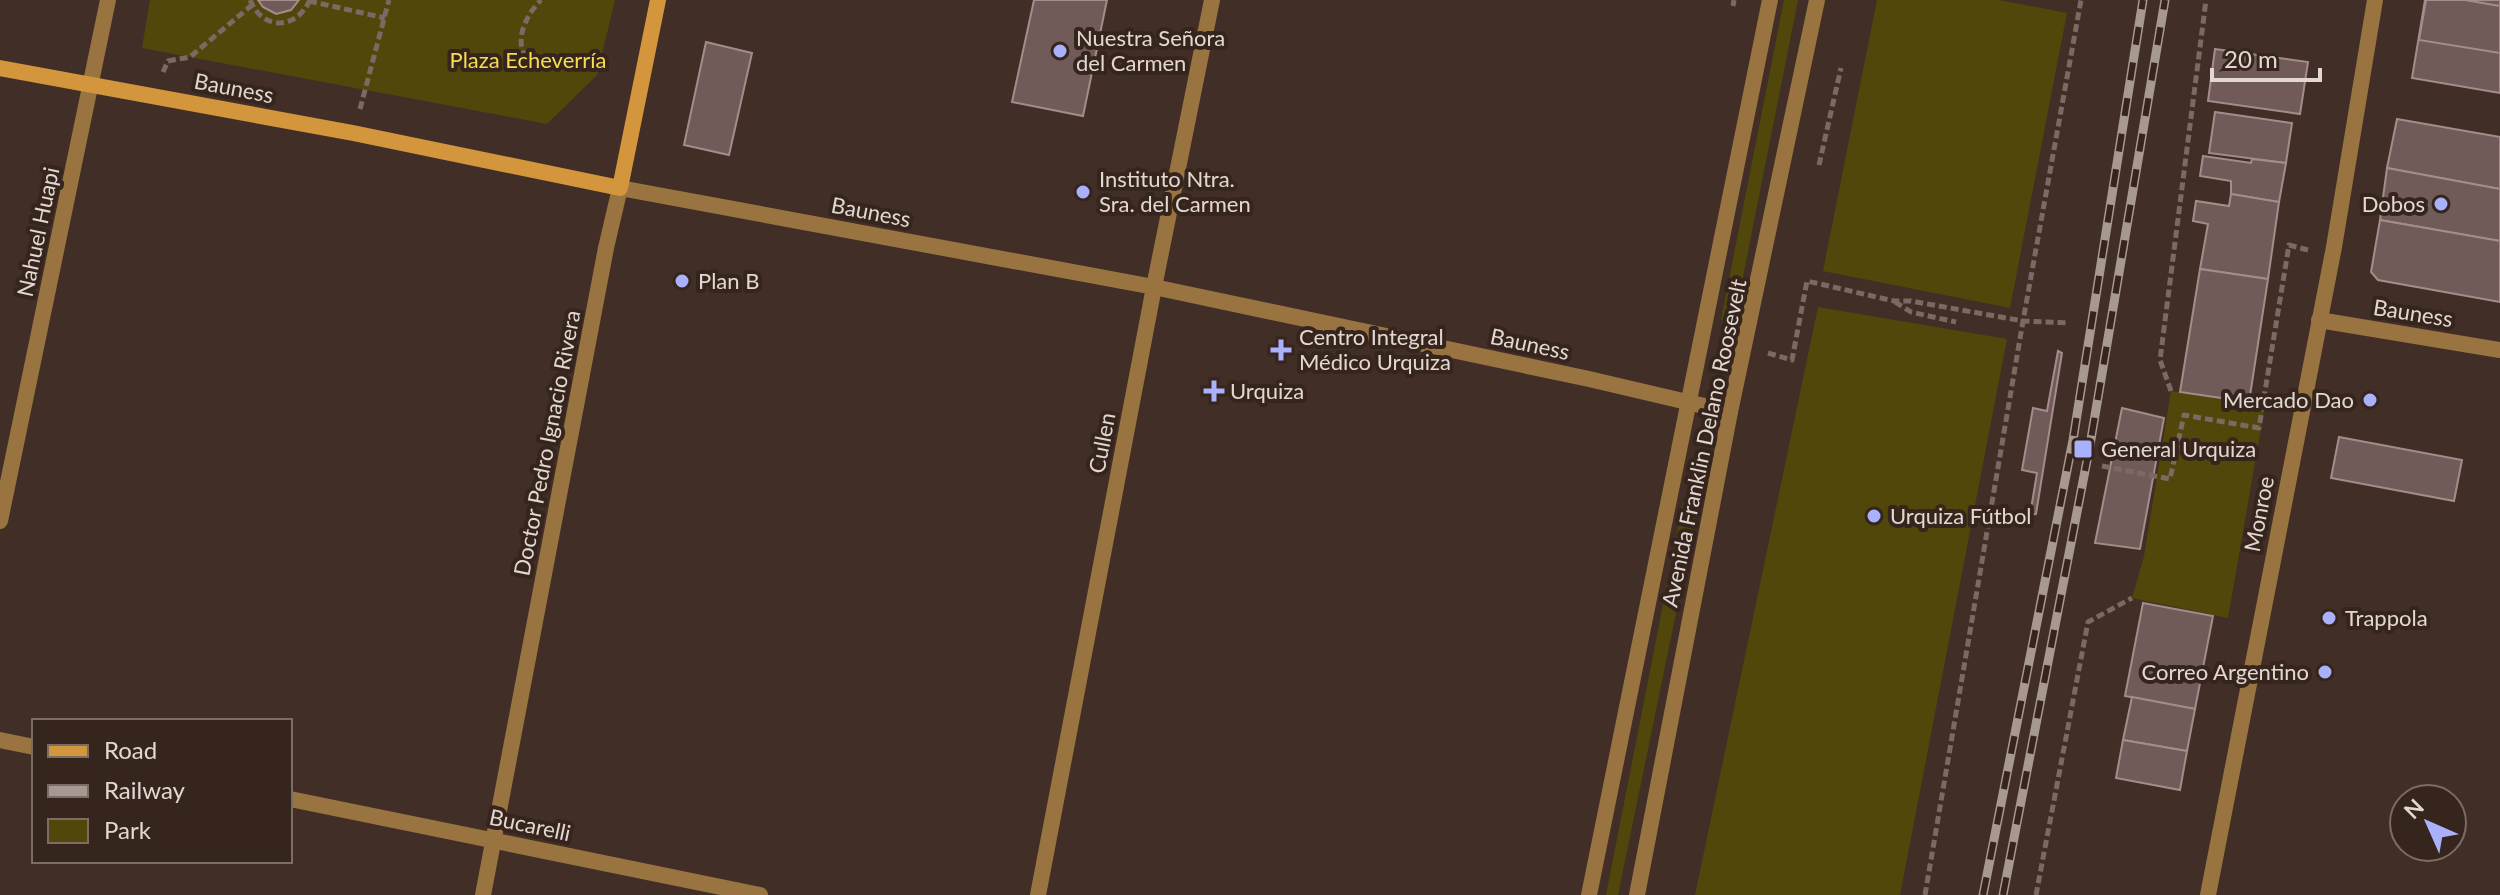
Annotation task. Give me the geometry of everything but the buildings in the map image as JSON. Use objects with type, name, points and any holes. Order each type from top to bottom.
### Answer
[{"type":"main road","name":"Doctor Pedro Ignacio Rivera","points":[[620,188],[658,0]]},
{"type":"main road","name":"Bauness","points":[[0,68],[353,133],[620,188]]},
{"type":"street","name":"Nahuel Huapi","points":[[0,521],[108,0]]},
{"type":"street","name":"Cullen","points":[[1038,895],[1212,0]]},
{"type":"street","name":"Avenida Franklin Delano Roosevelt","points":[[1589,895],[1770,0]]},
{"type":"street","name":"Avenida Franklin Delano Roosevelt","points":[[1637,895],[1730,412],[1817,0]]},
{"type":"street","name":"Monroe","points":[[2208,895],[2332,255],[2375,0]]},
{"type":"street","name":"Bauness","points":[[620,188],[1154,287],[1730,412]]},
{"type":"street","name":"Doctor Pedro Ignacio Rivera","points":[[483,895],[620,188]]},
{"type":"street","name":"Bauness","points":[[2319,320],[2500,350]]},
{"type":"street","points":[[0,740],[32,747]]},
{"type":"street","name":"Bucarelli","points":[[292,799],[760,895]]},
{"type":"path","points":[[353,133],[389,0]]},
{"type":"path","points":[[535,66],[524,56],[522,38],[527,17],[541,0]]},
{"type":"path","points":[[1925,895],[2081,0]]},
{"type":"path","points":[[2171,391],[2158,359],[2206,0]]},
{"type":"path","points":[[153,96],[168,61],[190,57],[251,3],[261,17],[280,23],[298,17],[310,1],[385,18]]},
{"type":"path","points":[[1819,165],[1841,68]]},
{"type":"path","points":[[2102,466],[2170,479],[2184,415],[2259,428],[2289,245],[2332,255]]},
{"type":"path","points":[[1745,347],[1792,360],[1807,281],[1894,301],[1911,301],[2023,321],[2069,323]]},
{"type":"path","points":[[1894,301],[1911,312],[1956,322]]},
{"type":"path","points":[[2036,895],[2088,622],[2132,598]]},
{"type":"green space","name":"Plaza Echeverría","points":[[150,0],[615,0],[597,75],[547,124],[142,48]]},
{"type":"green space","points":[[1784,0],[1798,0],[1734,322],[1721,320]]},
{"type":"green space","points":[[1877,0],[1999,0],[2067,13],[2010,308],[1823,271]]},
{"type":"green space","points":[[1818,307],[2007,339],[1900,895],[1695,895]]},
{"type":"green space","points":[[2171,391],[2265,405],[2228,618],[2132,598],[2144,556]]},
{"type":"green space","points":[[1683,503],[1698,506],[1618,895],[1606,895]]},
{"type":"railway","points":[[1983,895],[2073,440],[2143,0]]},
{"type":"railway","points":[[2003,895],[2090,445],[2165,0]]},
{"type":"place","name":"Nuestra Señora del Carmen","points":[[1060,51]]},
{"type":"place","name":"Instituto Ntra. Sra. del Carmen","points":[[1083,192]]},
{"type":"place","name":"Dobos","points":[[2441,204]]},
{"type":"place","name":"Plan B","points":[[682,281]]},
{"type":"place","name":"Centro Integral Médico Urquiza","points":[[1281,350]]},
{"type":"place","name":"Urquiza","points":[[1214,391]]},
{"type":"place","name":"Mercado Dao","points":[[2370,400]]},
{"type":"place","name":"General Urquiza","points":[[2083,449]]},
{"type":"place","name":"Urquiza Fútbol","points":[[1874,516]]},
{"type":"place","name":"Trappola","points":[[2329,618]]},
{"type":"place","name":"Correo Argentino","points":[[2325,672]]}]
